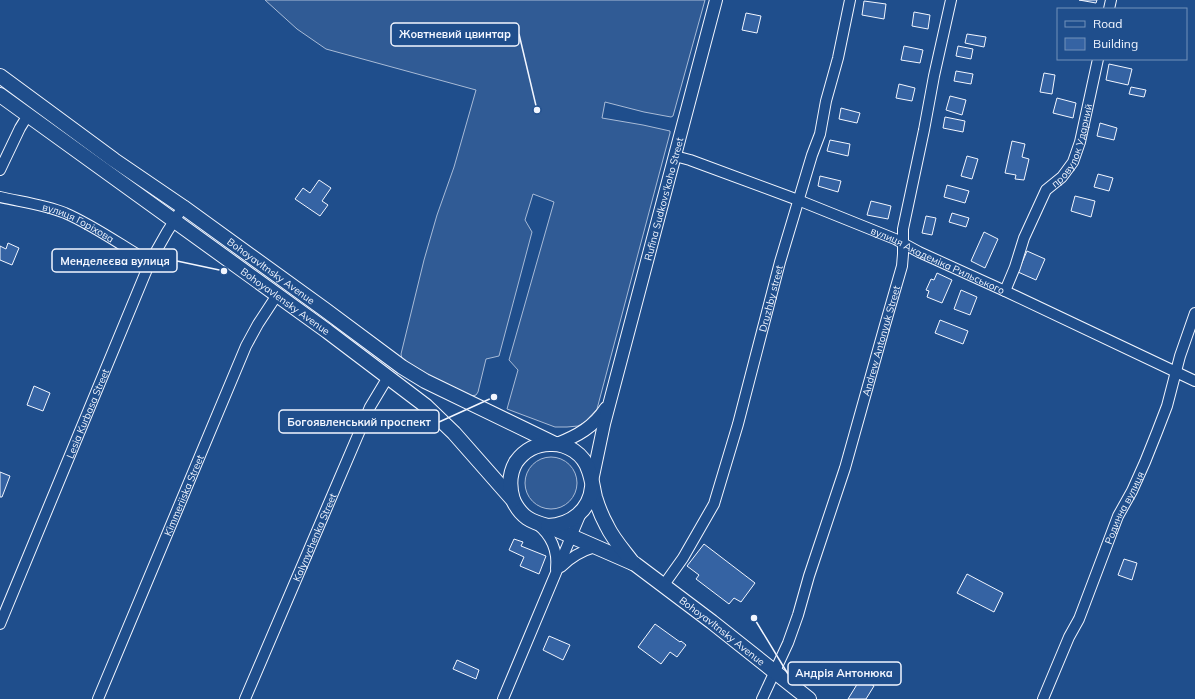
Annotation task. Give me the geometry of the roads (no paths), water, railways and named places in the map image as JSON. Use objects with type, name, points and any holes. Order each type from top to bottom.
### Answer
[{"type":"main road","name":"Bohoyavltnsky Avenue","points":[[0,76],[114,160],[183,207],[342,322],[402,367],[425,381],[556,444],[574,450],[583,458],[589,469],[601,514],[607,527],[615,540],[635,564],[712,622],[808,699]]},
{"type":"main road","name":"Bohoyavlensky Avenue","points":[[0,95],[277,295],[426,406],[454,433],[513,500]]},
{"type":"main road","points":[[513,500],[510,485],[512,470],[516,463],[532,448],[547,444],[556,444]]},
{"type":"main road","name":"Rufina Sudkovs'koho Street","points":[[582,511],[589,498],[592,484]]},
{"type":"main road","name":"Bohoyavltnsky Avenue","points":[[513,500],[520,511],[530,520],[635,564]]},
{"type":"main road","points":[[542,524],[559,525],[569,521],[582,511]]},
{"type":"street","name":"Rufina Sudkovs'koho Street","points":[[592,484],[599,443],[716,0]]},
{"type":"street","name":"Druzhby street","points":[[663,586],[683,558],[714,504],[738,424],[780,262],[812,155],[820,134],[826,101],[838,58],[850,0]]},
{"type":"street","name":"Andrew Antonyuk Street","points":[[762,699],[788,643],[798,615],[809,576],[845,468],[902,266],[903,229],[950,0]]},
{"type":"street","name":"провулок Ударний","points":[[1005,291],[1015,267],[1024,238],[1046,190],[1062,177],[1073,162],[1080,142],[1098,60]]},
{"type":"street","points":[[0,170],[20,128],[28,115]]},
{"type":"street","name":"вулиця Академіка Рильського","points":[[675,156],[690,160],[798,200],[896,239],[919,252],[1195,381]]},
{"type":"street","name":"вулиця Горіхова","points":[[0,197],[39,205],[65,213],[150,262]]},
{"type":"street","name":"Lesia Kurbasa Street","points":[[0,624],[150,262],[183,207]]},
{"type":"street","name":"Kimmeriiska Street","points":[[98,699],[246,346],[277,295]]},
{"type":"street","name":"Родинна вулиця","points":[[1043,699],[1079,618],[1118,516],[1146,462],[1167,406],[1180,356],[1195,313]]},
{"type":"street","name":"Kalynychenka Street","points":[[245,699],[370,407],[388,377]]},
{"type":"street","name":"Rufina Sudkovs'koho Street","points":[[556,444],[578,435],[591,426],[605,410],[611,398]]},
{"type":"street","name":"Rufina Sudkovs'koho Street","points":[[504,699],[582,511]]},
{"type":"street","name":"Rufina Sudkovs'koho Street","points":[[542,524],[542,528],[548,534],[555,549],[556,564],[553,579]]},
{"type":"street","name":"Rufina Sudkovs'koho Street","points":[[553,579],[571,558],[585,550],[595,547]]},
{"type":"place","name":"Жовтневий цвинтар","points":[[537,110]]},
{"type":"place","name":"Менделєєва вулиця","points":[[224,271]]},
{"type":"place","name":"Богоявленський проспект","points":[[494,397]]},
{"type":"place","name":"Андрія Антонюка","points":[[754,618]]}]
